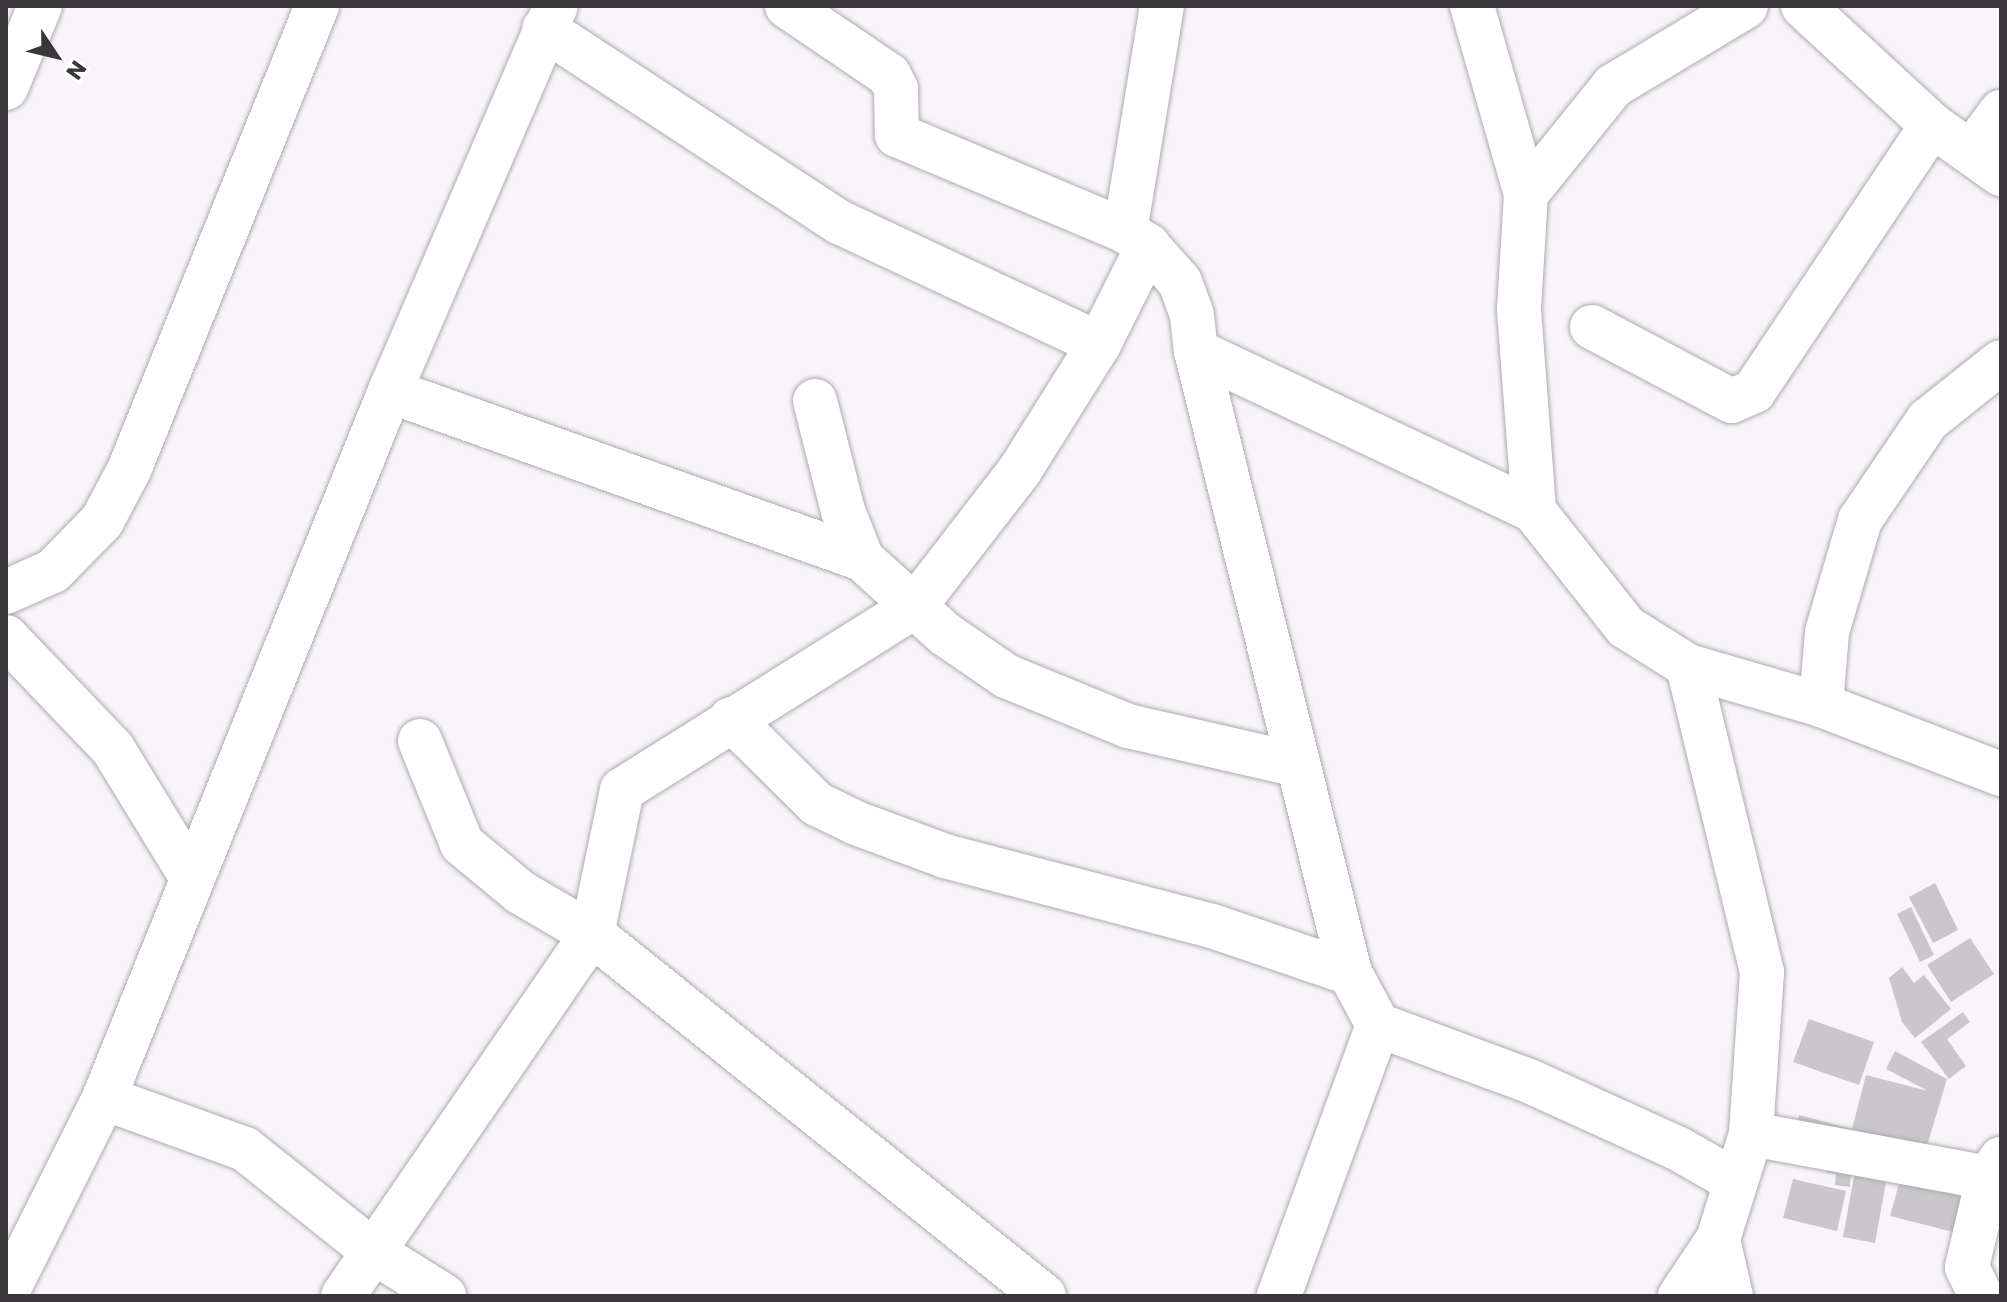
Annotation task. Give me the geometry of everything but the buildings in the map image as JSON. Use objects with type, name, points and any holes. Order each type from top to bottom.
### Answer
[{"type":"street","points":[[6,88],[40,6]]},
{"type":"street","points":[[6,592],[53,571],[102,521],[129,470],[317,6]]},
{"type":"street","points":[[787,6],[889,75],[896,89],[897,135],[1137,238],[1180,282],[1192,315],[1196,351],[1350,973],[1378,1025],[1527,1080],[1677,1148],[1735,1181]]},
{"type":"street","points":[[343,1296],[592,934],[622,790],[915,606],[1020,470],[1099,344],[1137,238],[1162,6]]},
{"type":"street","points":[[1472,6],[1526,194],[1519,310],[1534,511]]},
{"type":"street","points":[[1526,194],[1613,86],[1746,6]]},
{"type":"street","points":[[1803,6],[1932,125],[1986,162],[2001,112]]},
{"type":"street","points":[[6,1294],[104,1098],[390,391],[550,17],[839,222],[1099,344]]},
{"type":"street","points":[[1592,327],[1732,401],[1754,391],[1932,125]]},
{"type":"street","points":[[1196,351],[1534,511],[1626,627],[1688,666],[1996,758]]},
{"type":"street","points":[[1821,705],[1827,632],[1860,520],[1928,420],[2001,362]]},
{"type":"street","points":[[390,391],[862,559],[915,606],[1006,676],[1128,726],[1298,765]]},
{"type":"street","points":[[815,401],[843,511],[862,559]]},
{"type":"street","points":[[6,637],[113,749],[192,878]]},
{"type":"street","points":[[1680,1296],[1718,1239],[1751,1134],[1762,972],[1688,666]]},
{"type":"street","points":[[731,719],[817,804],[856,823],[945,856],[1212,926],[1350,973]]},
{"type":"street","points":[[420,741],[462,844],[520,892],[592,934],[1044,1296]]},
{"type":"street","points":[[1279,1296],[1378,1025]]},
{"type":"street","points":[[104,1098],[245,1149],[374,1252],[444,1296]]},
{"type":"street","points":[[1751,1134],[1995,1169],[1967,1267],[1981,1296]]},
{"type":"street","points":[[1718,1239],[1731,1296]]}]
